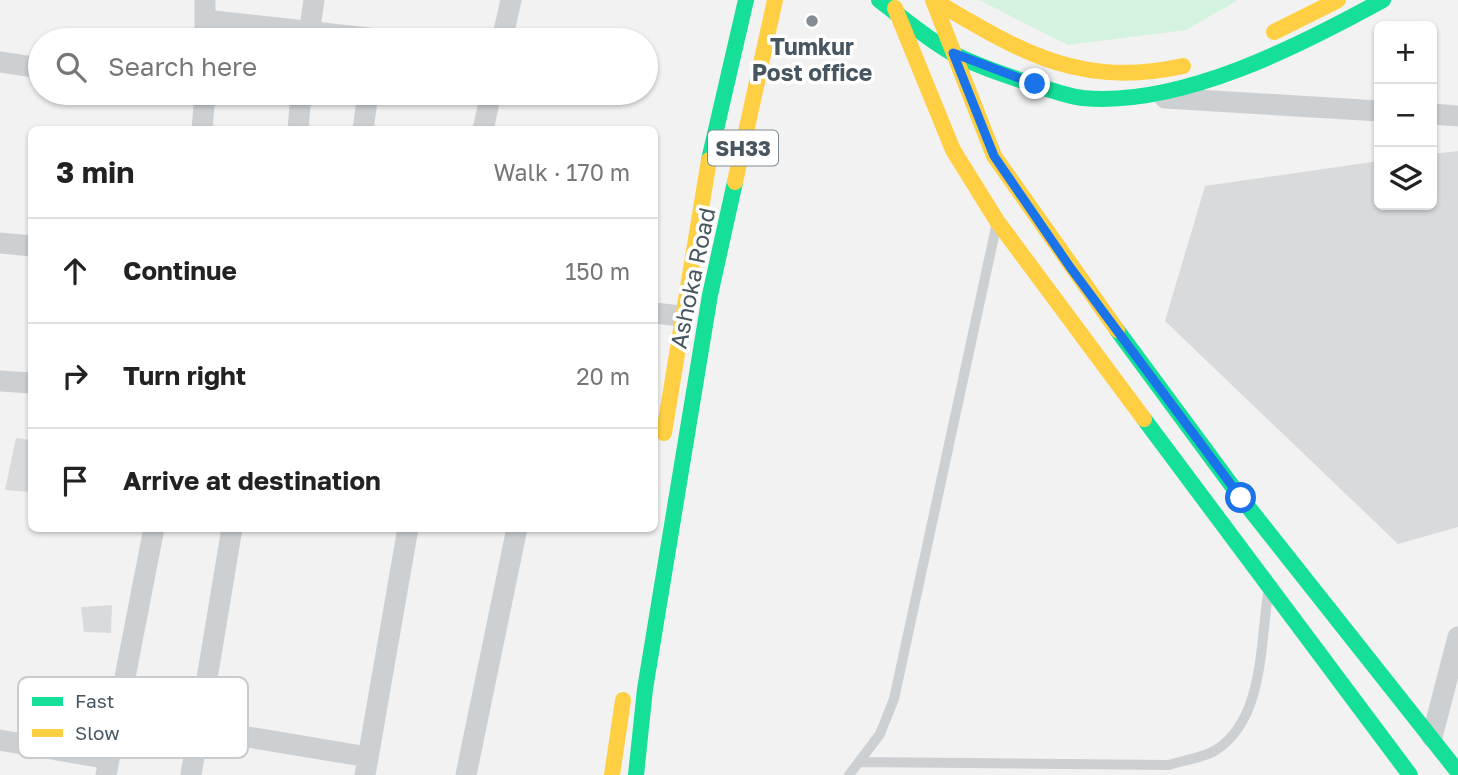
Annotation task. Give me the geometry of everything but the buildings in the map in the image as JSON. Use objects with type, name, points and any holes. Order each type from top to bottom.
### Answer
[{"type":"main road","name":"Ashoka Road","points":[[661,453],[703,188],[747,0]]},
{"type":"main road","name":"Ashoka Road","points":[[636,775],[645,690],[689,409],[710,295],[775,0]]},
{"type":"main road","points":[[879,0],[895,6],[953,53],[1082,97],[1141,96],[1193,84],[1330,30],[1383,0]]},
{"type":"main road","points":[[933,0],[994,156],[1070,267],[1241,498],[1458,772]]},
{"type":"main road","points":[[933,0],[1016,48],[1062,68],[1093,74],[1135,74],[1167,71],[1204,60]]},
{"type":"main road","points":[[1253,42],[1338,0]]},
{"type":"main road","points":[[895,6],[953,150],[997,221],[1410,775]]},
{"type":"main road","points":[[612,775],[626,679]]},
{"type":"street","points":[[310,28],[314,0]]},
{"type":"street","points":[[505,28],[511,0]]},
{"type":"street","points":[[205,20],[257,28]]},
{"type":"street","points":[[0,62],[28,66]]},
{"type":"street","points":[[1135,74],[1141,96],[1374,111]]},
{"type":"street","points":[[201,105],[202,126]]},
{"type":"street","points":[[298,126],[300,105]]},
{"type":"street","points":[[364,126],[366,105]]},
{"type":"street","points":[[484,126],[488,105]]},
{"type":"street","points":[[1437,114],[1458,116]]},
{"type":"street","points":[[0,243],[28,246]]},
{"type":"street","points":[[658,313],[681,316]]},
{"type":"street","points":[[0,381],[28,383]]},
{"type":"street","points":[[124,677],[153,532]]},
{"type":"street","points":[[207,677],[231,532]]},
{"type":"street","points":[[248,740],[367,766],[407,532]]},
{"type":"street","points":[[466,775],[516,532]]},
{"type":"street","points":[[1432,737],[1458,637]]},
{"type":"street","points":[[0,740],[18,744]]},
{"type":"street","points":[[72,758],[108,767]]},
{"type":"lane","points":[[849,775],[880,734],[894,699],[997,221]]},
{"type":"lane","points":[[860,762],[1169,765],[1214,752],[1235,733],[1251,706],[1269,583]]},
{"type":"green space","points":[[979,0],[1238,0],[1186,30],[1068,45]]},
{"type":"traffic: fast","points":[[709,160],[746,0]]},
{"type":"traffic: fast","points":[[879,0],[942,47],[962,58],[1032,84],[1083,98],[1121,98],[1159,93],[1199,83],[1277,54],[1383,0]]},
{"type":"traffic: fast","points":[[636,775],[645,689],[710,295],[735,182]]},
{"type":"traffic: fast","points":[[1117,330],[1241,498],[1458,772]]},
{"type":"traffic: fast","points":[[1144,419],[1410,775]]},
{"type":"traffic: slow","points":[[735,182],[775,0]]},
{"type":"traffic: slow","points":[[933,0],[994,156],[1117,330]]},
{"type":"traffic: slow","points":[[933,0],[1023,49],[1081,69],[1112,73],[1146,72],[1183,66]]},
{"type":"traffic: slow","points":[[1274,32],[1338,0]]},
{"type":"traffic: slow","points":[[895,8],[953,150],[997,221],[1144,419]]},
{"type":"traffic: slow","points":[[664,433],[709,160]]},
{"type":"traffic: slow","points":[[612,775],[623,700]]},
{"type":"place","name":"Tumkur Post office","points":[[812,21]]},
{"type":"route","points":[[1035,84],[953,53],[994,156],[1070,267],[1241,498]]}]
